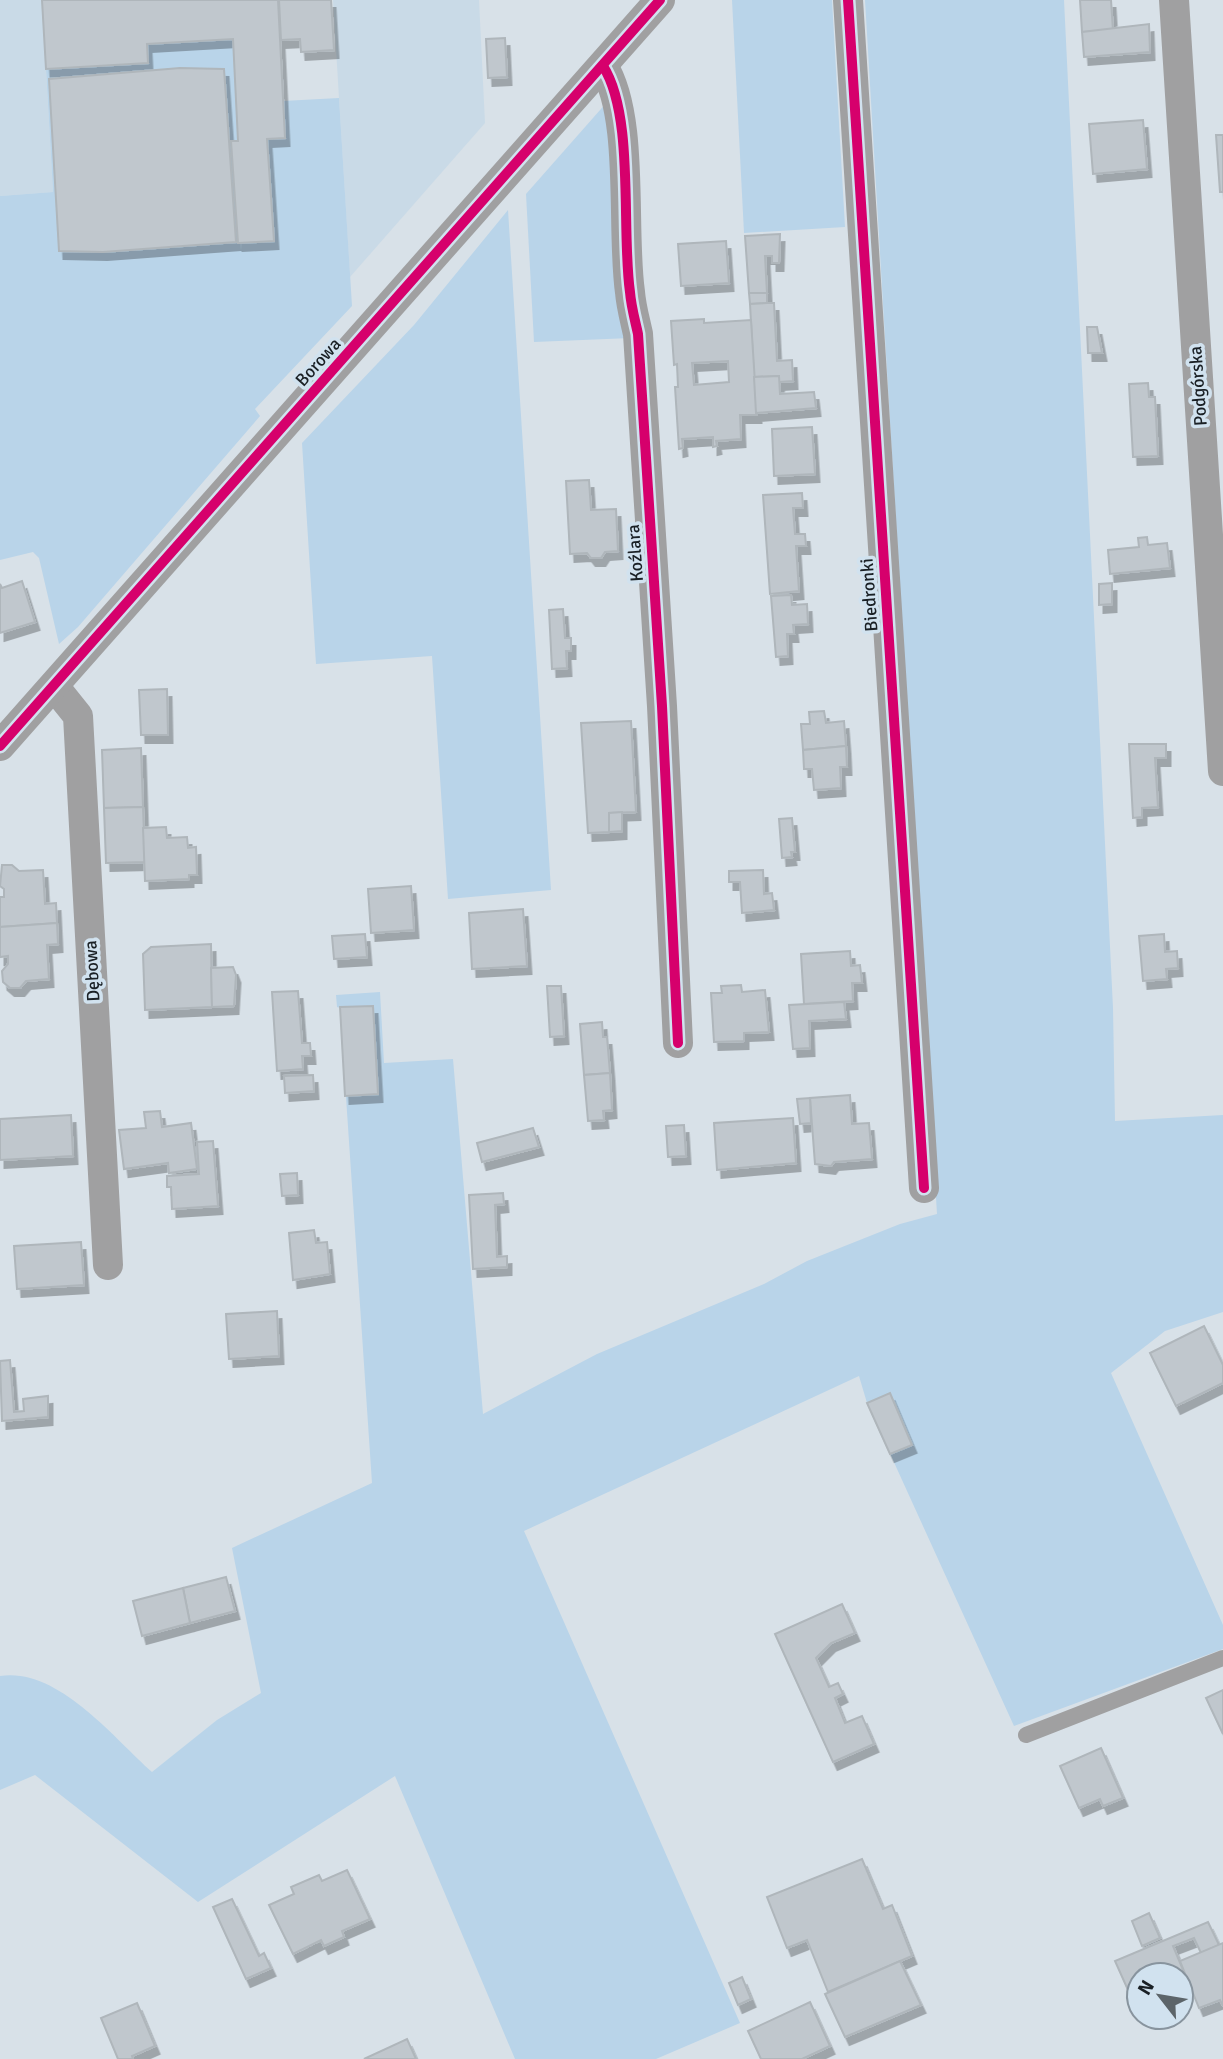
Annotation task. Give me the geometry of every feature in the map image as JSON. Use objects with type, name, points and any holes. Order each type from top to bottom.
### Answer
[{"type":"street","name":"Borowa","points":[[0,746],[660,0]]},
{"type":"street","name":"Biedronki","points":[[848,0],[924,1188]]},
{"type":"street","name":"Podgórska","points":[[1174,0],[1223,771]]},
{"type":"street","name":"Koźlara","points":[[603,66],[614,83],[620,113],[629,292],[638,334],[662,706],[678,1043]]},
{"type":"street","name":"Dębowa","points":[[54,686],[78,716],[108,1265]]},
{"type":"lane","points":[[1026,1735],[1223,1658]]},
{"type":"shaded area","points":[[0,0],[42,0],[53,192],[0,196]]},
{"type":"shaded area","points":[[278,0],[283,101],[339,98],[352,306],[255,409],[260,416],[78,627],[59,644],[39,558],[33,552],[0,560],[0,196],[53,192],[46,69]]},
{"type":"shaded area","points":[[333,0],[479,0],[485,123],[350,277]]},
{"type":"shaded area","points":[[732,0],[832,0],[845,227],[744,233]]},
{"type":"shaded area","points":[[865,0],[1064,0],[1113,1008],[1115,1121],[1223,1115],[1223,1312],[1165,1331],[1111,1373],[1223,1625],[1223,1649],[1014,1726],[867,1403],[859,1376],[524,1531],[740,2023],[656,2059],[515,2059],[395,1776],[198,1902],[35,1775],[0,1790],[0,1676],[21,1676],[42,1682],[63,1693],[101,1723],[152,1772],[217,1720],[261,1693],[232,1548],[372,1483],[340,1008],[337,1007],[336,995],[380,992],[384,1063],[453,1059],[483,1414],[597,1354],[764,1284],[807,1261],[900,1224],[937,1214]]},
{"type":"shaded area","points":[[608,101],[631,338],[534,342],[526,194]]},
{"type":"shaded area","points":[[508,210],[551,890],[448,899],[432,656],[316,664],[302,443],[414,325]]},
{"type":"building","points":[[42,0],[278,0],[285,138],[267,139],[274,241],[238,243],[231,141],[238,141],[233,39],[147,44],[148,63],[46,69]]},
{"type":"building","points":[[279,0],[331,0],[334,50],[301,52],[300,39],[281,40]]},
{"type":"building","points":[[1080,0],[1111,0],[1113,31],[1082,32]]},
{"type":"building","points":[[1149,24],[1150,52],[1084,57],[1082,32]]},
{"type":"building","points":[[505,38],[507,77],[488,78],[486,39]]},
{"type":"building","points":[[180,68],[224,69],[236,242],[103,252],[59,251],[49,79]]},
{"type":"building","points":[[1143,120],[1147,169],[1093,174],[1089,124]]},
{"type":"building","points":[[1216,135],[1223,135],[1223,192],[1220,192]]},
{"type":"building","points":[[780,234],[779,263],[772,263],[772,256],[765,256],[767,293],[749,293],[745,236]]},
{"type":"building","points":[[726,241],[729,283],[681,286],[678,244]]},
{"type":"building","points":[[749,293],[767,293],[767,303],[750,304]]},
{"type":"building","points":[[774,303],[777,361],[792,360],[793,381],[779,382],[779,376],[754,377],[750,304]]},
{"type":"building","points":[[704,319],[704,323],[751,320],[757,415],[740,415],[741,439],[716,441],[717,446],[713,447],[713,437],[682,439],[683,448],[679,449],[675,387],[678,387],[677,364],[674,365],[671,321]],"holes":[[[728,361],[729,382],[694,385],[692,363]]]},
{"type":"building","points":[[1087,327],[1097,327],[1102,353],[1088,353]]},
{"type":"building","points":[[779,376],[780,394],[814,392],[816,408],[756,413],[754,377]]},
{"type":"building","points":[[1148,383],[1149,397],[1155,397],[1158,456],[1133,457],[1129,384]]},
{"type":"building","points":[[812,427],[815,474],[774,476],[772,429]]},
{"type":"building","points":[[589,480],[591,510],[616,509],[618,551],[605,552],[601,558],[591,558],[587,553],[570,554],[566,481]]},
{"type":"building","points":[[802,493],[803,508],[793,508],[795,534],[805,534],[806,546],[796,546],[799,591],[770,594],[763,495]]},
{"type":"building","points":[[1147,537],[1148,545],[1167,543],[1170,568],[1110,574],[1108,550],[1139,547],[1138,538]]},
{"type":"building","points":[[22,581],[35,622],[0,633],[0,584],[2,588]]},
{"type":"building","points":[[1112,583],[1112,604],[1099,605],[1099,584]]},
{"type":"building","points":[[791,595],[792,605],[807,604],[808,624],[793,625],[794,634],[787,634],[788,656],[776,657],[771,596]]},
{"type":"building","points":[[563,609],[565,638],[571,638],[571,651],[566,651],[567,668],[552,669],[549,610]]},
{"type":"building","points":[[167,689],[168,735],[141,735],[139,690]]},
{"type":"building","points":[[824,711],[826,723],[844,721],[846,746],[803,750],[801,724],[810,724],[809,712]]},
{"type":"building","points":[[631,721],[636,812],[609,813],[609,832],[588,833],[581,723]]},
{"type":"building","points":[[1129,744],[1166,744],[1166,758],[1155,758],[1158,807],[1142,808],[1142,817],[1133,818]]},
{"type":"building","points":[[846,746],[847,767],[840,767],[841,788],[814,790],[812,769],[804,769],[803,750]]},
{"type":"building","points":[[141,748],[143,807],[104,808],[102,750]]},
{"type":"building","points":[[143,807],[145,862],[106,863],[104,808]]},
{"type":"building","points":[[622,812],[622,831],[609,832],[609,813]]},
{"type":"building","points":[[792,818],[795,852],[791,852],[792,857],[782,858],[779,819]]},
{"type":"building","points":[[166,827],[167,838],[187,837],[188,848],[196,847],[197,875],[189,875],[189,879],[145,881],[143,828]]},
{"type":"building","points":[[2,865],[12,865],[19,871],[43,870],[45,904],[56,903],[57,923],[0,927],[0,897],[4,897],[4,889],[0,886]]},
{"type":"building","points":[[763,870],[764,894],[772,893],[774,910],[742,913],[740,882],[729,882],[729,871]]},
{"type":"building","points":[[411,886],[414,930],[371,933],[368,889]]},
{"type":"building","points":[[523,909],[527,966],[472,969],[469,913]]},
{"type":"building","points":[[57,923],[58,944],[47,945],[49,979],[26,981],[20,988],[10,988],[3,982],[2,971],[8,964],[8,956],[0,957],[0,927]]},
{"type":"building","points":[[365,934],[367,957],[334,959],[332,936]]},
{"type":"building","points":[[1164,934],[1165,952],[1177,951],[1178,968],[1166,969],[1167,979],[1143,981],[1139,936]]},
{"type":"building","points":[[211,944],[212,1007],[145,1010],[143,954],[151,947]]},
{"type":"building","points":[[850,951],[851,966],[860,965],[862,983],[852,983],[853,1001],[804,1004],[801,954]]},
{"type":"building","points":[[233,967],[236,975],[234,1006],[212,1007],[211,968]]},
{"type":"building","points":[[741,985],[742,992],[765,990],[769,1032],[744,1033],[744,1041],[714,1042],[711,993],[722,993],[721,986]]},
{"type":"building","points":[[547,986],[561,986],[564,1036],[550,1037]]},
{"type":"building","points":[[298,991],[302,1043],[310,1043],[311,1056],[302,1056],[303,1069],[277,1071],[272,992]]},
{"type":"building","points":[[844,1002],[846,1019],[809,1021],[810,1048],[793,1049],[789,1005]]},
{"type":"building","points":[[373,1006],[378,1094],[345,1096],[340,1007]]},
{"type":"building","points":[[602,1022],[603,1037],[607,1037],[610,1073],[584,1075],[580,1024]]},
{"type":"building","points":[[610,1073],[612,1110],[603,1111],[604,1120],[588,1121],[584,1075]]},
{"type":"building","points":[[313,1075],[314,1091],[285,1093],[284,1076]]},
{"type":"building","points":[[850,1095],[852,1124],[869,1123],[872,1159],[834,1162],[831,1166],[815,1164],[810,1098]]},
{"type":"building","points":[[810,1098],[811,1123],[800,1124],[797,1099]]},
{"type":"building","points":[[160,1111],[162,1127],[191,1123],[197,1169],[169,1173],[168,1163],[124,1169],[119,1130],[146,1128],[144,1112]]},
{"type":"building","points":[[71,1115],[73,1156],[0,1160],[0,1119]]},
{"type":"building","points":[[793,1118],[796,1163],[717,1170],[714,1123]]},
{"type":"building","points":[[684,1125],[686,1156],[668,1157],[666,1126]]},
{"type":"building","points":[[533,1128],[539,1147],[482,1162],[477,1143]]},
{"type":"building","points":[[213,1141],[218,1206],[172,1209],[171,1187],[167,1187],[167,1176],[199,1174],[197,1142]]},
{"type":"building","points":[[297,1173],[298,1195],[282,1196],[280,1174]]},
{"type":"building","points":[[503,1193],[504,1204],[495,1205],[497,1257],[507,1256],[507,1267],[473,1269],[469,1195]]},
{"type":"building","points":[[314,1230],[316,1243],[327,1242],[330,1274],[293,1280],[289,1233]]},
{"type":"building","points":[[81,1242],[84,1285],[17,1289],[14,1246]]},
{"type":"building","points":[[277,1311],[279,1356],[229,1359],[226,1314]]},
{"type":"building","points":[[1204,1326],[1223,1365],[1223,1383],[1176,1406],[1150,1353]]},
{"type":"building","points":[[10,1360],[14,1412],[24,1411],[23,1399],[48,1396],[48,1417],[2,1421],[0,1361]]},
{"type":"building","points":[[890,1393],[912,1445],[890,1454],[867,1403]]},
{"type":"building","points":[[226,1577],[235,1611],[190,1623],[183,1588]]},
{"type":"building","points":[[183,1588],[190,1623],[142,1636],[133,1601]]},
{"type":"building","points":[[842,1604],[855,1633],[831,1643],[816,1658],[829,1687],[838,1683],[843,1694],[835,1698],[845,1723],[862,1716],[874,1744],[833,1762],[775,1634]]},
{"type":"building","points":[[1223,1690],[1223,1734],[1206,1698]]},
{"type":"building","points":[[1101,1748],[1123,1798],[1103,1806],[1100,1799],[1079,1808],[1060,1766]]},
{"type":"building","points":[[862,1859],[883,1909],[892,1905],[912,1956],[828,1992],[807,1940],[787,1948],[767,1897]]},
{"type":"building","points":[[347,1870],[370,1919],[342,1931],[344,1937],[324,1946],[321,1940],[293,1954],[269,1905],[294,1894],[291,1887],[319,1875],[322,1881]]},
{"type":"building","points":[[232,1899],[259,1956],[264,1953],[271,1968],[246,1979],[213,1907]]},
{"type":"building","points":[[1149,1913],[1160,1938],[1142,1946],[1132,1921]]},
{"type":"building","points":[[1208,1922],[1219,1945],[1201,1953],[1194,1938],[1173,1946],[1179,1961],[1125,1961],[1125,1983],[1115,1961]]},
{"type":"building","points":[[1223,1943],[1223,2006],[1220,2000],[1199,2008],[1195,1998],[1195,1961],[1180,1961]]},
{"type":"building","points":[[900,1961],[921,2005],[845,2037],[825,1994]]},
{"type":"building","points":[[742,1977],[751,1999],[738,2005],[729,1983]]},
{"type":"building","points":[[810,2002],[830,2046],[802,2059],[761,2059],[748,2031]]},
{"type":"building","points":[[137,2003],[155,2046],[132,2056],[133,2059],[118,2059],[101,2018]]},
{"type":"building","points":[[407,2039],[416,2059],[364,2059]]},
{"type":"cycle path","points":[[0,746],[660,0]]},
{"type":"cycle path","points":[[848,0],[924,1188]]},
{"type":"cycle path","points":[[603,66],[613,88],[623,143],[628,267],[631,302],[638,334],[662,706],[678,1043]]}]
